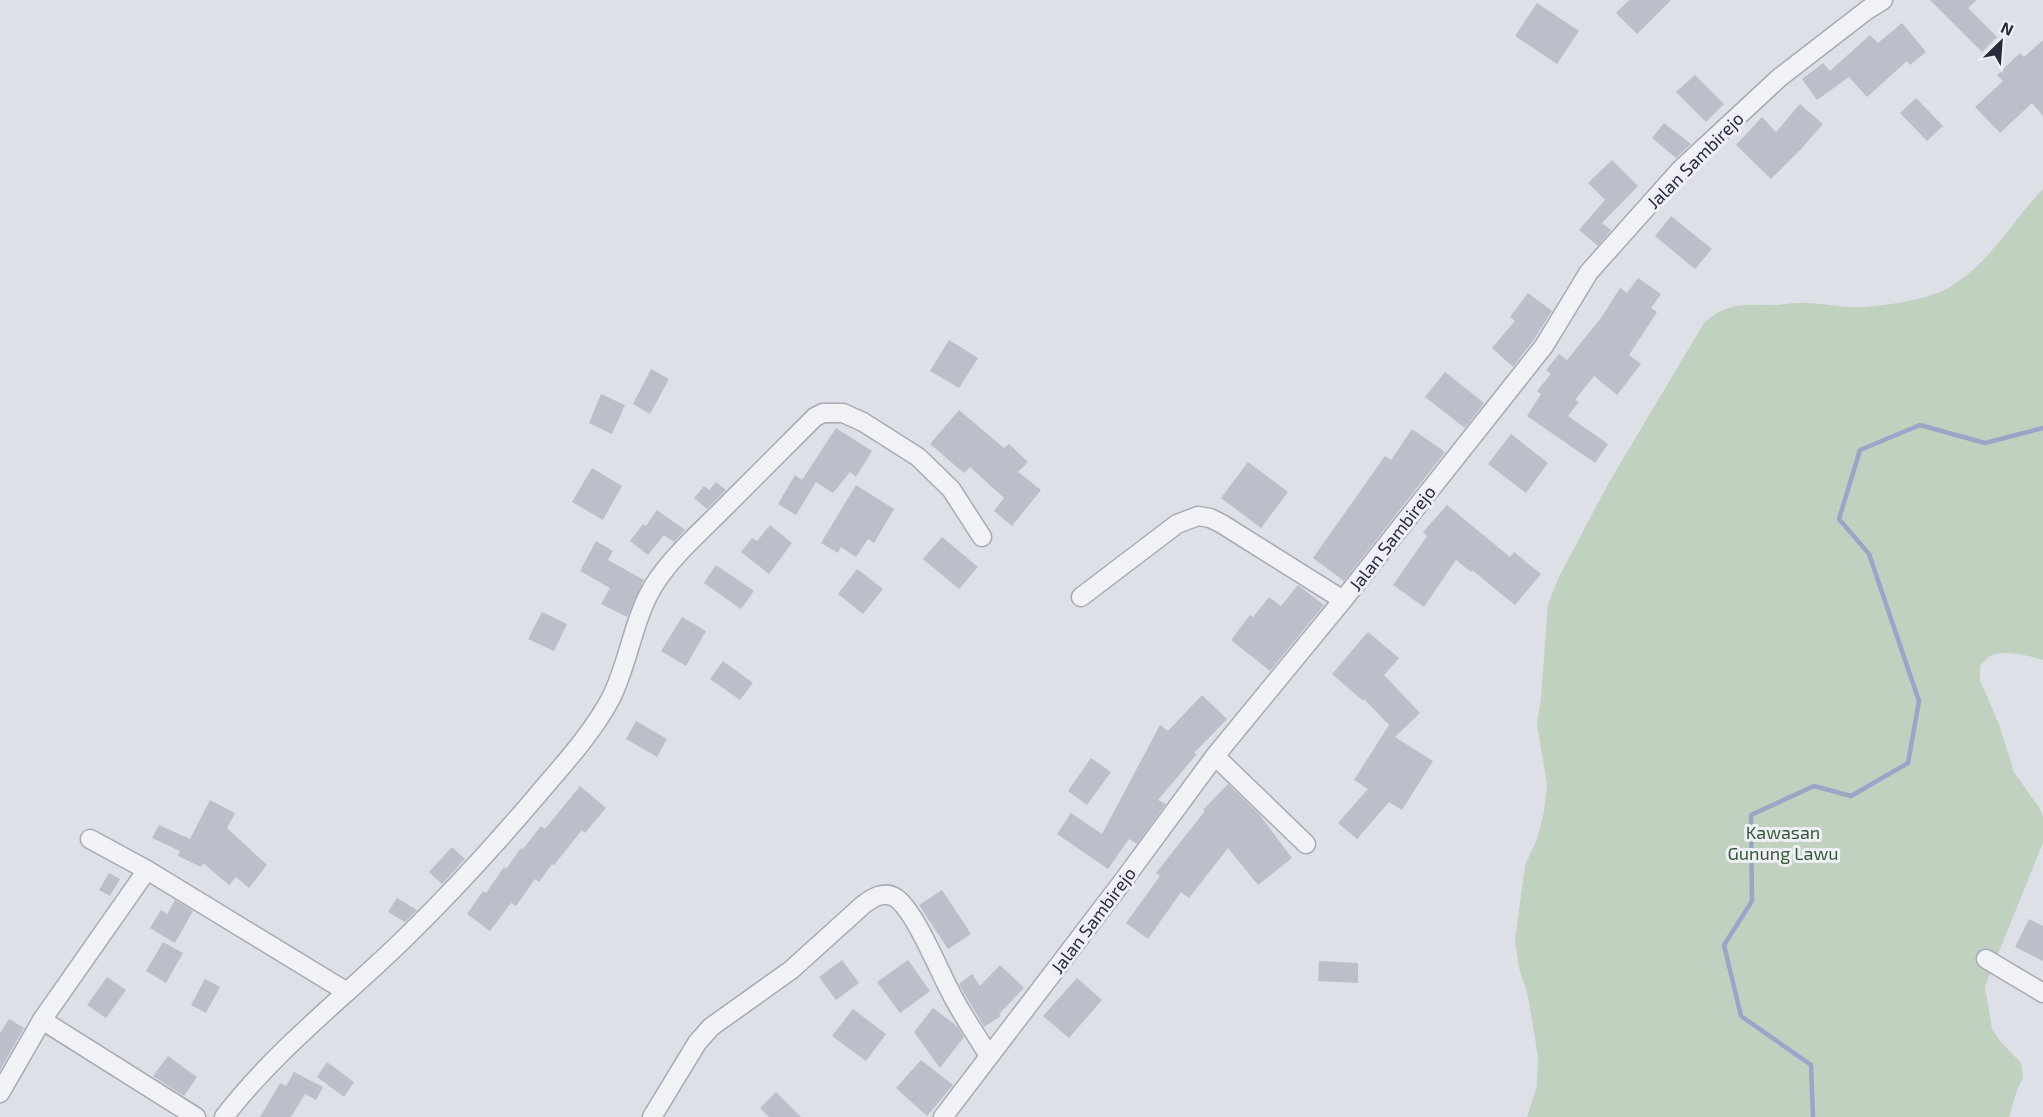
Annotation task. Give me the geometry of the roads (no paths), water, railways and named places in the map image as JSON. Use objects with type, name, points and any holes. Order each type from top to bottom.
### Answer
[{"type":"street","name":"Jalan Sambirejo","points":[[949,1114],[989,1056],[1215,756],[1343,600],[1544,346],[1589,272],[1681,170],[1779,78],[1883,0]]},
{"type":"street","points":[[224,1117],[268,1064],[405,938],[460,881],[534,798],[591,729],[611,697],[642,611],[654,586],[672,561],[815,417],[823,413],[843,413],[863,422],[918,457],[951,489],[982,537]]},
{"type":"street","points":[[1081,597],[1177,524],[1198,516],[1210,518],[1222,524],[1343,600]]},
{"type":"street","points":[[1215,756],[1306,844]]},
{"type":"street","points":[[90,839],[147,870],[347,992]]},
{"type":"street","points":[[0,1093],[42,1020],[147,870]]},
{"type":"street","points":[[658,1115],[697,1043],[711,1027],[790,970],[862,905],[873,897],[882,895],[895,897],[906,908],[924,938],[952,996],[989,1056]]},
{"type":"street","points":[[1986,959],[2043,993]]},
{"type":"street","points":[[42,1020],[196,1117]]},
{"type":"waterway","points":[[1813,1117],[1811,1065],[1741,1016],[1724,945],[1752,901],[1751,815],[1814,786],[1851,796],[1908,763],[1919,701],[1869,554],[1839,519],[1860,450],[1920,425],[1985,443],[2043,428]]},
{"type":"park label","name":"Kawasan Gunung Lawu","points":[[1783,842]]}]
